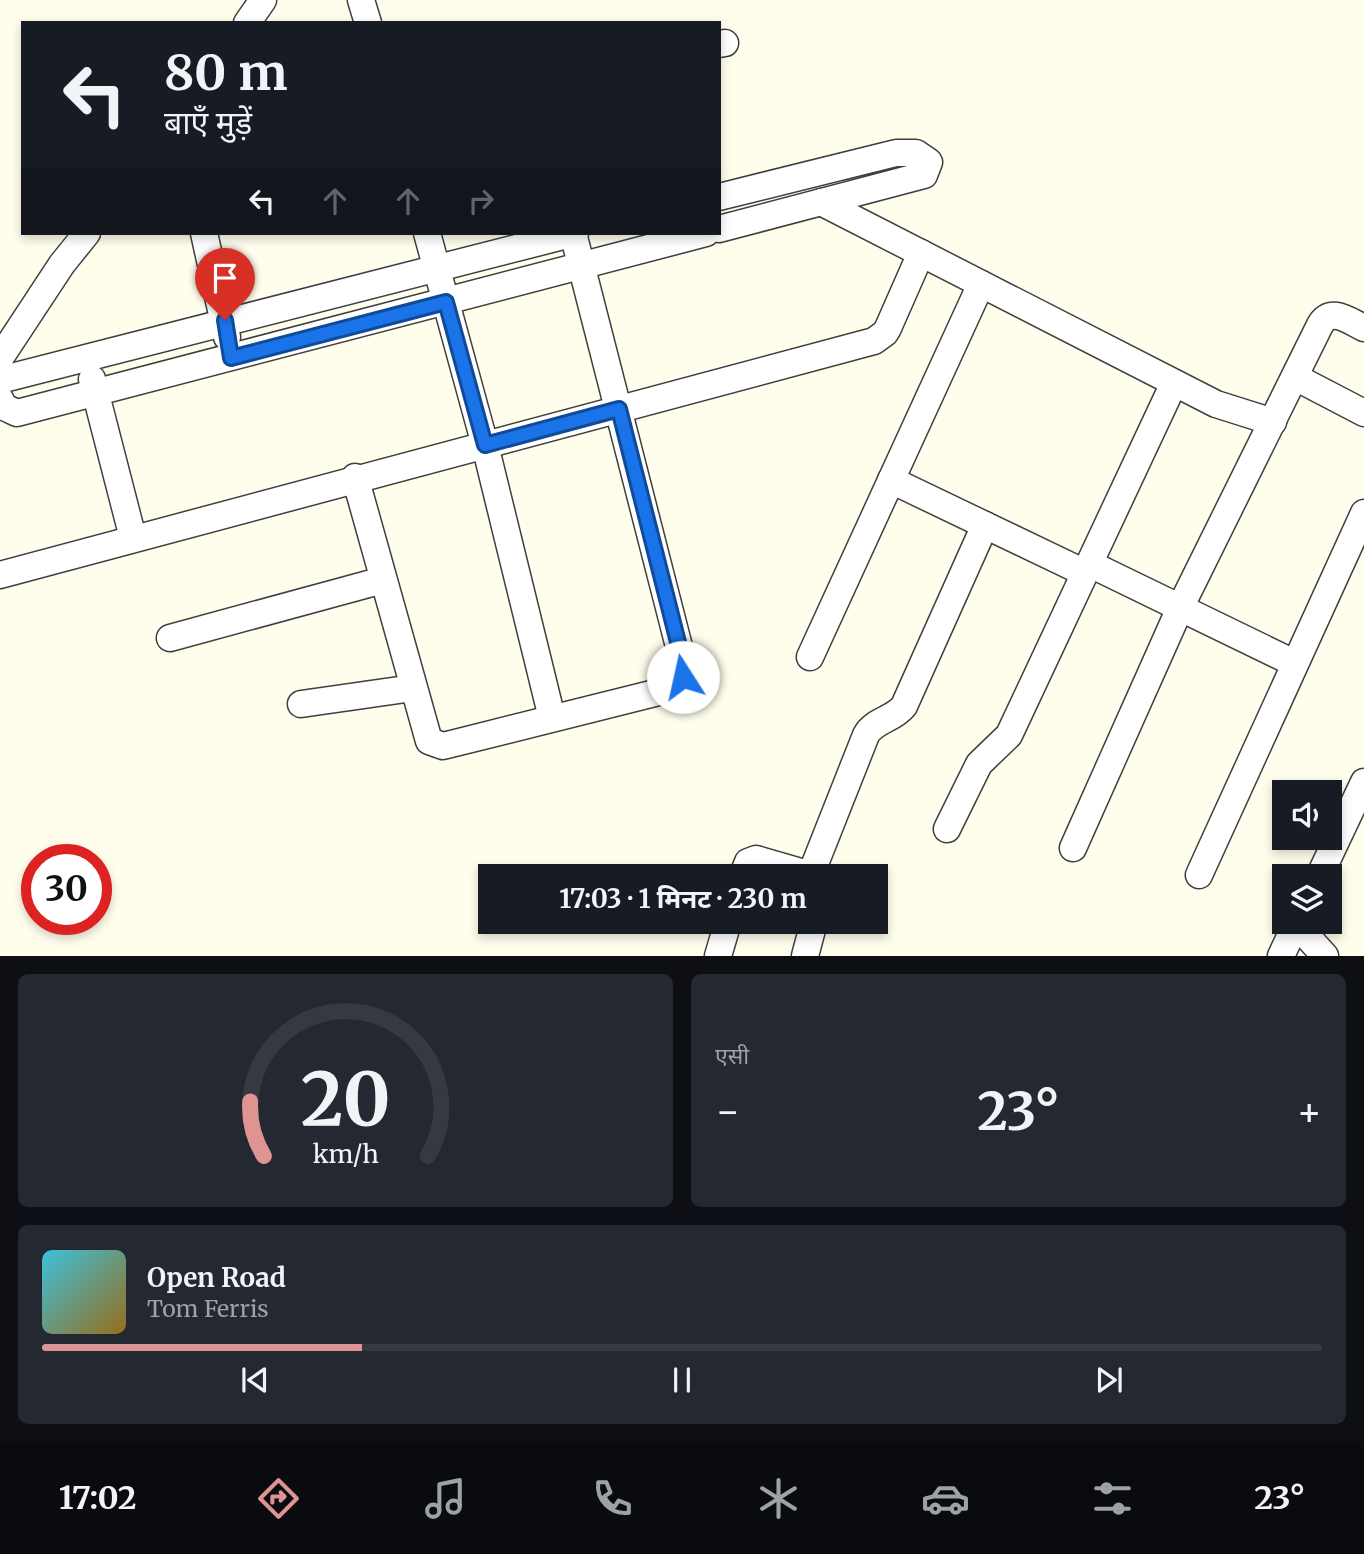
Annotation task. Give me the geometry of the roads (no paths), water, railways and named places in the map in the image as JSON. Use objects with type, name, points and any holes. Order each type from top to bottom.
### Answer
[{"type":"street","points":[[248,21],[263,0]]},
{"type":"street","points":[[721,197],[896,153],[916,153],[929,162],[923,176],[721,228]]},
{"type":"street","points":[[821,202],[1223,407],[1273,422]]},
{"type":"street","points":[[0,358],[62,264],[85,235]]},
{"type":"street","points":[[204,235],[225,320],[231,358]]},
{"type":"street","points":[[428,235],[485,445],[552,718]]},
{"type":"street","points":[[0,380],[225,320],[566,235]]},
{"type":"street","points":[[355,477],[426,735],[435,745],[443,746],[675,688],[685,670],[580,266],[574,235]]},
{"type":"street","points":[[9,406],[96,394],[698,235]]},
{"type":"street","points":[[0,575],[355,477],[485,445],[880,338],[888,328],[921,253]]},
{"type":"street","points":[[810,657],[981,284]]},
{"type":"street","points":[[1073,848],[1180,608],[1324,318],[1331,314],[1339,316],[1364,328]]},
{"type":"street","points":[[85,357],[133,538]]},
{"type":"street","points":[[1294,377],[1364,413]]},
{"type":"street","points":[[947,829],[979,764],[1009,735],[1174,383]]},
{"type":"street","points":[[891,480],[985,525],[1180,608],[1294,663]]},
{"type":"street","points":[[1199,876],[1364,513]]},
{"type":"street","points":[[819,864],[866,736],[874,725],[898,714],[904,706],[985,525]]},
{"type":"street","points":[[170,638],[383,580]]},
{"type":"street","points":[[301,704],[413,688]]},
{"type":"street","points":[[1325,864],[1364,782]]},
{"type":"street","points":[[748,864],[752,859],[772,864]]},
{"type":"street","points":[[718,956],[724,934]]},
{"type":"street","points":[[805,956],[811,934]]},
{"type":"street","points":[[1281,956],[1292,934]]},
{"type":"street","points":[[1306,934],[1325,956]]}]
